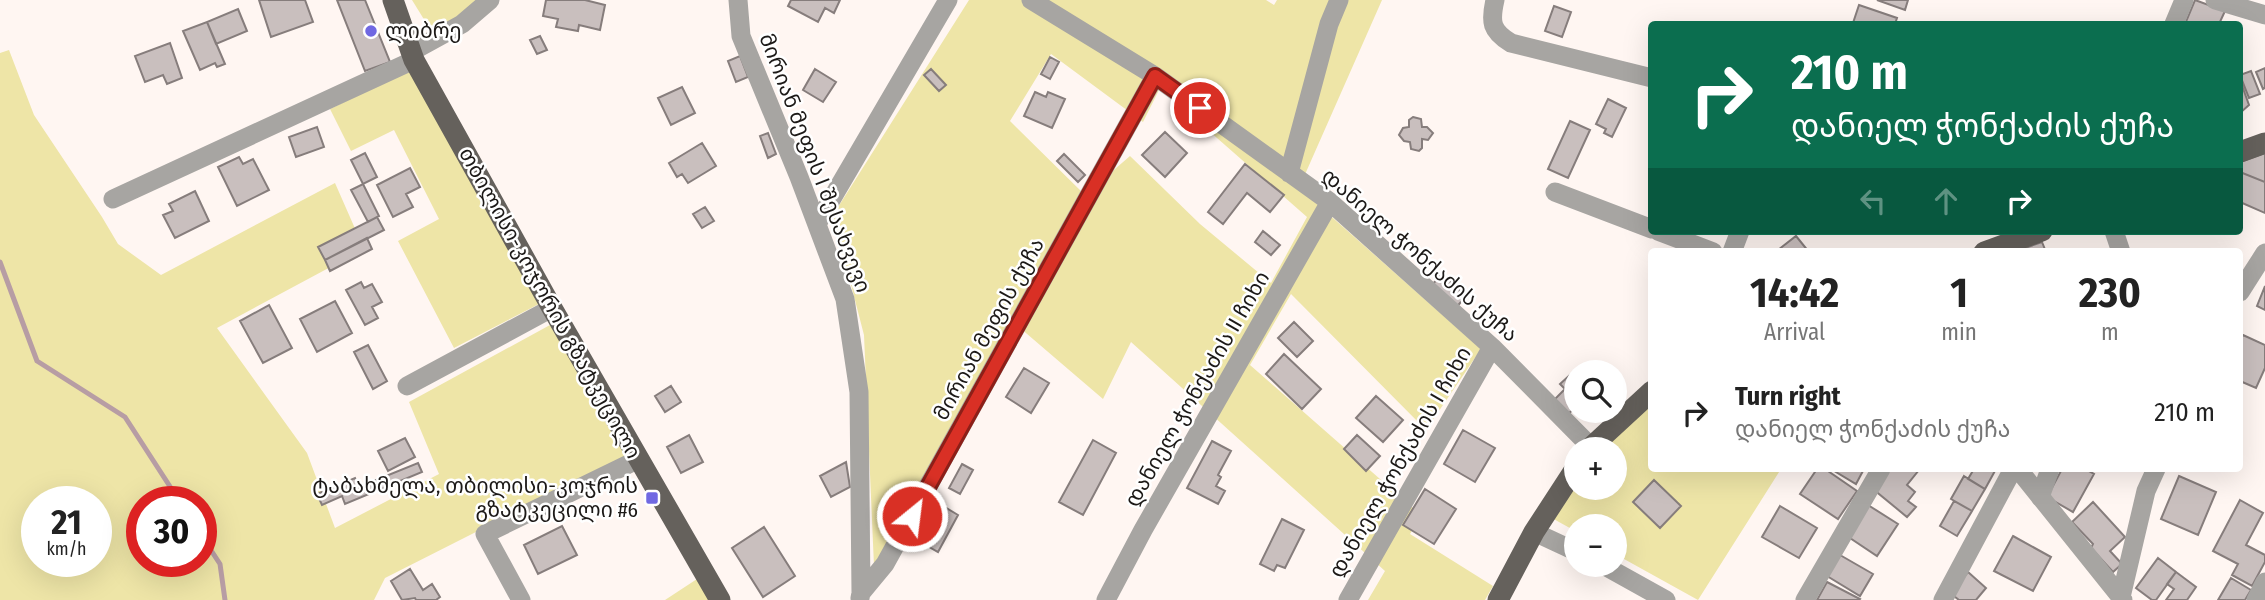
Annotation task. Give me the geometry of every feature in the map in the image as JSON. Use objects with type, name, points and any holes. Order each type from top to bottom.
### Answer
[{"type":"main road","name":"თბილისი-კოჯორის გზატკეცილი","points":[[393,0],[412,56],[552,308],[720,600]]},
{"type":"main road","points":[[2243,151],[2265,143]]},
{"type":"main road","points":[[1995,248],[2031,235]]},
{"type":"main road","points":[[1601,437],[1648,395]]},
{"type":"main road","points":[[1499,600],[1534,532],[1564,486]]},
{"type":"street","points":[[113,199],[412,56],[462,24],[490,0]]},
{"type":"street","points":[[817,224],[948,0]]},
{"type":"street","name":"დანიელ ჭონქაძის ქუჩა","points":[[1031,0],[1155,76],[1330,202],[1492,348],[1578,437]]},
{"type":"street","points":[[1289,173],[1329,24],[1339,0]]},
{"type":"street","points":[[1495,0],[1493,26],[1499,36],[1511,43],[1648,77]]},
{"type":"street","points":[[2175,21],[2184,0]]},
{"type":"street","points":[[2215,0],[2265,15]]},
{"type":"street","name":"მირიან მეფის I შესახვევი","points":[[742,5],[741,36],[845,299],[859,392],[860,597]]},
{"type":"street","name":"მირიან მეფის ქუჩა","points":[[860,597],[885,564],[1155,76]]},
{"type":"street","points":[[1555,192],[1648,227]]},
{"type":"street","name":"დანიელ ჭონქაძის II ჩიხი","points":[[1106,600],[1330,202]]},
{"type":"street","points":[[1668,235],[1703,248]]},
{"type":"street","points":[[2243,287],[2265,253]]},
{"type":"street","points":[[407,386],[552,308]]},
{"type":"street","name":"დანიელ ჭონქაძის I ჩიხი","points":[[1348,600],[1492,348]]},
{"type":"street","points":[[521,600],[485,534],[639,459]]},
{"type":"street","points":[[1805,600],[1879,472]]},
{"type":"street","points":[[1943,600],[2010,472]]},
{"type":"street","points":[[2020,472],[2122,598]]},
{"type":"street","points":[[2040,497],[2049,472]]},
{"type":"street","points":[[2122,598],[2146,491],[2155,472]]},
{"type":"street","points":[[1534,532],[1564,546]]},
{"type":"street","points":[[1625,577],[1666,600]]},
{"type":"street","points":[[2256,600],[2265,582]]},
{"type":"shaded area","points":[[412,0],[484,0],[433,34]]},
{"type":"shaded area","points":[[969,0],[1266,0],[1274,5],[1277,0],[1382,0],[1299,188],[1481,349],[1426,430],[1291,294],[1250,365],[1421,515],[1410,534],[1493,586],[1485,600],[1368,600],[1385,571],[1131,342],[1103,399],[1012,321],[874,566],[864,335],[833,215]],"holes":[[[1051,54],[1143,122],[1160,88],[1307,217],[1271,283],[1200,224],[1130,156],[1085,195],[1010,121]]]},
{"type":"shaded area","points":[[9,50],[34,115],[118,244],[161,275],[335,183],[364,249],[217,328],[307,453],[335,528],[439,474],[409,402],[550,325],[628,455],[385,578],[374,600],[0,600],[0,53]]},
{"type":"shaded area","points":[[411,69],[539,304],[454,348],[398,241],[439,219],[394,130],[351,151],[330,109]]},
{"type":"shaded area","points":[[1648,408],[1648,472],[1779,472],[1698,600],[1627,561],[1627,514],[1564,514],[1564,525],[1550,517],[1564,495],[1564,500],[1627,500],[1627,437],[1614,437]]},
{"type":"shaded area","points":[[697,579],[710,600],[665,600]]},
{"type":"building","points":[[259,0],[305,0],[313,22],[271,37]]},
{"type":"building","points":[[337,0],[365,0],[390,62],[365,71]]},
{"type":"building","points":[[546,0],[585,0],[605,5],[600,30],[579,25],[578,31],[556,27],[558,19],[543,16]]},
{"type":"building","points":[[791,0],[840,0],[834,13],[825,8],[818,22],[788,6]]},
{"type":"building","points":[[1877,0],[1908,0],[1905,10]]},
{"type":"building","points":[[2195,0],[2225,11],[2220,21],[2186,21]]},
{"type":"building","points":[[1859,5],[1897,18],[1896,21],[1854,21]]},
{"type":"building","points":[[1554,6],[1571,12],[1562,37],[1545,31]]},
{"type":"building","points":[[238,9],[247,31],[216,44],[207,22]]},
{"type":"building","points":[[207,22],[225,64],[217,67],[215,63],[200,70],[183,31]]},
{"type":"building","points":[[540,36],[547,50],[537,54],[530,40]]},
{"type":"building","points":[[170,43],[182,78],[167,84],[163,75],[145,82],[135,56]]},
{"type":"building","points":[[740,56],[748,77],[736,82],[728,61]]},
{"type":"building","points":[[1050,57],[1059,62],[1050,79],[1041,74]]},
{"type":"building","points":[[2265,68],[2265,88],[2263,89],[2256,72]]},
{"type":"building","points":[[815,69],[836,82],[823,102],[803,90]]},
{"type":"building","points":[[931,69],[946,85],[939,91],[924,75]]},
{"type":"building","points":[[2251,71],[2260,94],[2249,98],[2243,83],[2243,74]]},
{"type":"building","points":[[682,87],[695,113],[671,125],[658,98]]},
{"type":"building","points":[[2243,88],[2249,105],[2243,110]]},
{"type":"building","points":[[1035,92],[1046,97],[1048,92],[1065,99],[1052,128],[1024,116]]},
{"type":"building","points":[[1608,99],[1626,108],[1612,137],[1604,133],[1606,129],[1596,124]]},
{"type":"building","points":[[1413,117],[1421,119],[1422,127],[1427,127],[1433,133],[1428,140],[1422,139],[1422,148],[1419,151],[1411,149],[1410,142],[1404,141],[1399,135],[1403,128],[1409,127],[1409,120]]},
{"type":"building","points":[[1570,121],[1590,130],[1568,178],[1548,169]]},
{"type":"building","points":[[317,127],[324,147],[296,157],[289,137]]},
{"type":"building","points":[[1165,132],[1187,153],[1165,177],[1142,155]]},
{"type":"building","points":[[768,133],[776,154],[768,158],[760,136]]},
{"type":"building","points":[[702,143],[716,166],[688,183],[682,174],[677,177],[669,163]]},
{"type":"building","points":[[365,153],[377,177],[363,184],[351,160]]},
{"type":"building","points":[[2265,153],[2265,182],[2243,173],[2243,161]]},
{"type":"building","points":[[1064,154],[1085,175],[1078,182],[1057,161]]},
{"type":"building","points":[[239,157],[243,164],[253,159],[269,190],[237,206],[218,167]]},
{"type":"building","points":[[1245,164],[1284,195],[1270,212],[1247,193],[1223,224],[1208,212]]},
{"type":"building","points":[[410,168],[420,187],[406,194],[413,207],[393,217],[377,185]]},
{"type":"building","points":[[2243,173],[2265,182],[2265,213],[2243,203]]},
{"type":"building","points":[[363,184],[379,216],[368,222],[351,190]]},
{"type":"building","points":[[195,191],[209,221],[175,238],[163,215],[173,211],[169,204]]},
{"type":"building","points":[[705,207],[714,221],[702,228],[693,214]]},
{"type":"building","points":[[377,217],[384,230],[325,260],[318,247]]},
{"type":"building","points":[[1263,231],[1280,245],[1271,255],[1255,242]]},
{"type":"building","points":[[1796,236],[1806,248],[1781,248]]},
{"type":"building","points":[[367,238],[372,249],[330,271],[325,260]]},
{"type":"building","points":[[2042,242],[2044,248],[2025,248]]},
{"type":"building","points":[[1442,274],[1466,296],[1455,309],[1430,287]]},
{"type":"building","points":[[361,282],[364,288],[372,284],[382,302],[372,307],[378,318],[365,325],[346,290]]},
{"type":"building","points":[[2265,286],[2265,310],[2257,306]]},
{"type":"building","points":[[335,301],[352,333],[317,352],[300,319]]},
{"type":"building","points":[[269,305],[292,348],[263,363],[240,321]]},
{"type":"building","points":[[1294,322],[1313,341],[1297,357],[1278,338]]},
{"type":"building","points":[[2243,335],[2265,345],[2265,368],[2256,388],[2243,382]]},
{"type":"building","points":[[368,345],[387,381],[373,389],[354,352]]},
{"type":"building","points":[[1284,354],[1321,389],[1302,409],[1266,374]]},
{"type":"building","points":[[1024,368],[1049,383],[1031,413],[1006,397]]},
{"type":"building","points":[[671,386],[681,402],[665,412],[655,396]]},
{"type":"building","points":[[1564,390],[1564,412],[1554,400]]},
{"type":"building","points":[[1376,396],[1403,420],[1383,442],[1356,418]]},
{"type":"building","points":[[1463,430],[1495,448],[1475,482],[1444,464]]},
{"type":"building","points":[[689,435],[703,462],[681,473],[667,447]]},
{"type":"building","points":[[1357,435],[1380,456],[1366,471],[1344,449]]},
{"type":"building","points":[[405,438],[415,457],[388,471],[378,451]]},
{"type":"building","points":[[1093,440],[1116,453],[1083,515],[1059,502]]},
{"type":"building","points":[[1212,441],[1231,451],[1218,475],[1221,477],[1216,486],[1225,491],[1218,504],[1187,488]]},
{"type":"building","points":[[846,462],[850,487],[831,497],[820,476]]},
{"type":"building","points":[[418,463],[422,472],[345,504],[342,496],[322,505],[317,494],[355,478],[359,487]]},
{"type":"building","points":[[962,464],[973,470],[960,494],[949,488]]},
{"type":"building","points":[[1815,472],[1829,472],[1857,491],[1838,519],[1800,494]]},
{"type":"building","points":[[1836,472],[1862,472],[1856,484]]},
{"type":"building","points":[[1887,472],[1917,472],[1907,485],[1915,492],[1908,501],[1916,507],[1907,517],[1873,489]]},
{"type":"building","points":[[1972,472],[1994,472],[1985,489],[1968,479]]},
{"type":"building","points":[[2060,472],[2094,474],[2073,512],[2047,497]]},
{"type":"building","points":[[1964,476],[1985,489],[1972,511],[1951,499]]},
{"type":"building","points":[[2179,476],[2216,492],[2198,535],[2161,519]]},
{"type":"building","points":[[1654,480],[1681,506],[1660,528],[1633,502]]},
{"type":"building","points":[[1425,489],[1456,509],[1434,544],[1403,525]]},
{"type":"building","points":[[933,500],[958,515],[938,552],[912,537]]},
{"type":"building","points":[[2240,500],[2263,513],[2246,545],[2265,555],[2265,562],[2252,586],[2232,575],[2238,564],[2213,551]]},
{"type":"building","points":[[1954,501],[1972,511],[1957,536],[1940,526]]},
{"type":"building","points":[[2093,502],[2125,537],[2110,551],[2122,564],[2113,572],[2091,548],[2093,544],[2072,522]]},
{"type":"building","points":[[1868,505],[1898,524],[1877,556],[1847,536]]},
{"type":"building","points":[[1780,506],[1817,528],[1799,558],[1762,537]]},
{"type":"building","points":[[1282,519],[1304,530],[1285,568],[1277,565],[1274,571],[1260,564]]},
{"type":"building","points":[[562,526],[577,555],[538,574],[524,545]]},
{"type":"building","points":[[764,527],[795,576],[763,597],[732,548]]},
{"type":"building","points":[[2013,536],[2051,557],[2033,591],[1994,571]]},
{"type":"building","points":[[1840,555],[1873,574],[1860,596],[1827,576]]},
{"type":"building","points":[[2158,558],[2176,572],[2156,600],[2152,600],[2136,588]]},
{"type":"building","points":[[410,569],[423,590],[432,584],[440,597],[436,600],[402,600],[391,581]]},
{"type":"building","points":[[1968,572],[1986,588],[1976,600],[1959,600],[1950,593]]},
{"type":"building","points":[[2176,572],[2196,587],[2187,600],[2166,600],[2174,589],[2167,584]]},
{"type":"building","points":[[2231,578],[2251,590],[2245,600],[2218,600]]},
{"type":"building","points":[[1827,582],[1860,599],[1817,600]]},
{"type":"waterway","points":[[0,262],[37,361],[125,417],[170,486]]},
{"type":"waterway","points":[[217,559],[225,600]]},
{"type":"place","name":"ლიბრე","points":[[371,31]]},
{"type":"place","name":"ტაბახმელა, თბილისი-კოჯრის გზატკეცილი #6","points":[[652,498]]},
{"type":"route","points":[[912,516],[1155,76],[1200,108]]}]
